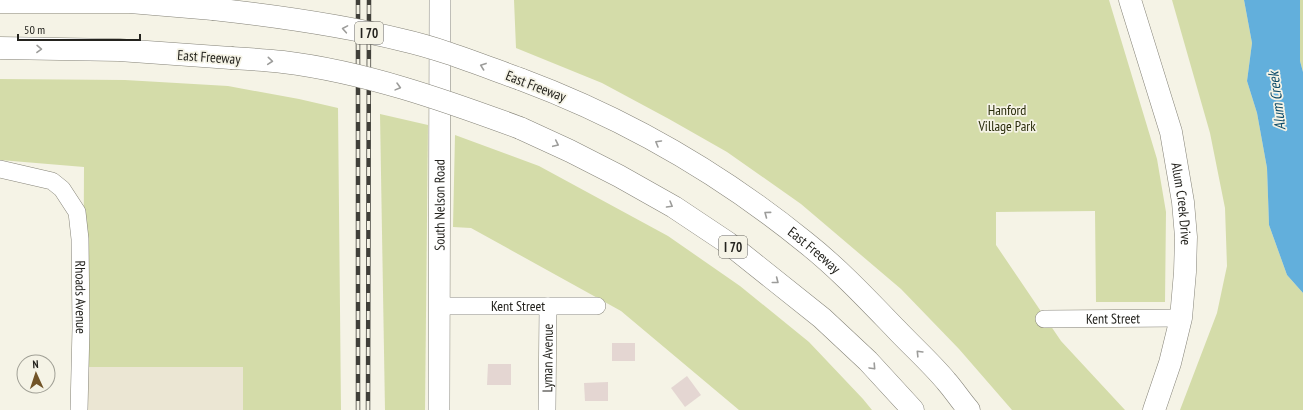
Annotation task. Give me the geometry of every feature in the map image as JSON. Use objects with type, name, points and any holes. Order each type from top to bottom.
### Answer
[{"type":"main road","name":"Alum Creek Drive","points":[[1130,0],[1171,132],[1178,166],[1186,237],[1185,287],[1182,318],[1170,363],[1154,410]]},
{"type":"main road","name":"East Freeway","points":[[0,2],[135,1],[213,9],[292,20],[402,40],[466,60],[556,92],[638,132],[695,165],[757,206],[805,242],[851,283],[946,382],[969,410]]},
{"type":"main road","name":"East Freeway","points":[[0,48],[119,50],[284,62],[367,79],[454,103],[520,128],[619,176],[674,207],[728,243],[822,318],[868,361],[913,410]]},
{"type":"street","name":"South Nelson Road","points":[[439,410],[440,0]]},
{"type":"street","name":"Rhoads Avenue","points":[[0,169],[52,181],[62,189],[77,212],[80,239],[81,328],[79,410]]},
{"type":"street","name":"Kent Street","points":[[440,306],[597,306]]},
{"type":"street","name":"Lyman Avenue","points":[[547,410],[548,306]]},
{"type":"street","name":"Kent Street","points":[[1044,319],[1182,318]]},
{"type":"shaded area","points":[[83,367],[244,367],[243,410],[82,410]]},
{"type":"green space","name":"Hanford Village Park","points":[[514,0],[1109,0],[1157,159],[1166,212],[1165,302],[1096,302],[1095,211],[996,212],[996,245],[1061,341],[1125,410],[1012,410],[959,349],[901,289],[801,204],[727,152],[669,119],[602,83],[516,48]]},
{"type":"green space","points":[[1172,0],[1244,0],[1252,43],[1247,81],[1257,113],[1267,168],[1269,225],[1287,275],[1303,293],[1303,410],[1180,410],[1217,313],[1227,266],[1225,208],[1210,133]]},
{"type":"green space","points":[[1300,0],[1303,0],[1303,72],[1300,61]]},
{"type":"green space","points":[[0,79],[125,80],[228,86],[338,108],[341,410],[243,410],[243,367],[83,367],[84,167],[0,160]]},
{"type":"green space","points":[[380,114],[428,125],[425,410],[385,410]]},
{"type":"green space","points":[[455,135],[539,166],[668,236],[740,286],[809,342],[872,410],[739,410],[621,311],[471,228],[453,227]]},
{"type":"water","name":"Alum Creek","points":[[1244,0],[1300,0],[1300,61],[1303,72],[1303,293],[1287,275],[1269,225],[1267,168],[1257,113],[1247,81],[1252,43]]},
{"type":"building","points":[[612,343],[635,343],[635,361],[612,361]]},
{"type":"building","points":[[488,364],[511,364],[511,385],[487,385]]},
{"type":"building","points":[[687,376],[701,395],[685,407],[671,388]]},
{"type":"building","points":[[608,382],[608,401],[585,401],[584,383]]},
{"type":"railway","points":[[358,0],[358,410]]},
{"type":"railway","points":[[368,410],[369,0]]}]
